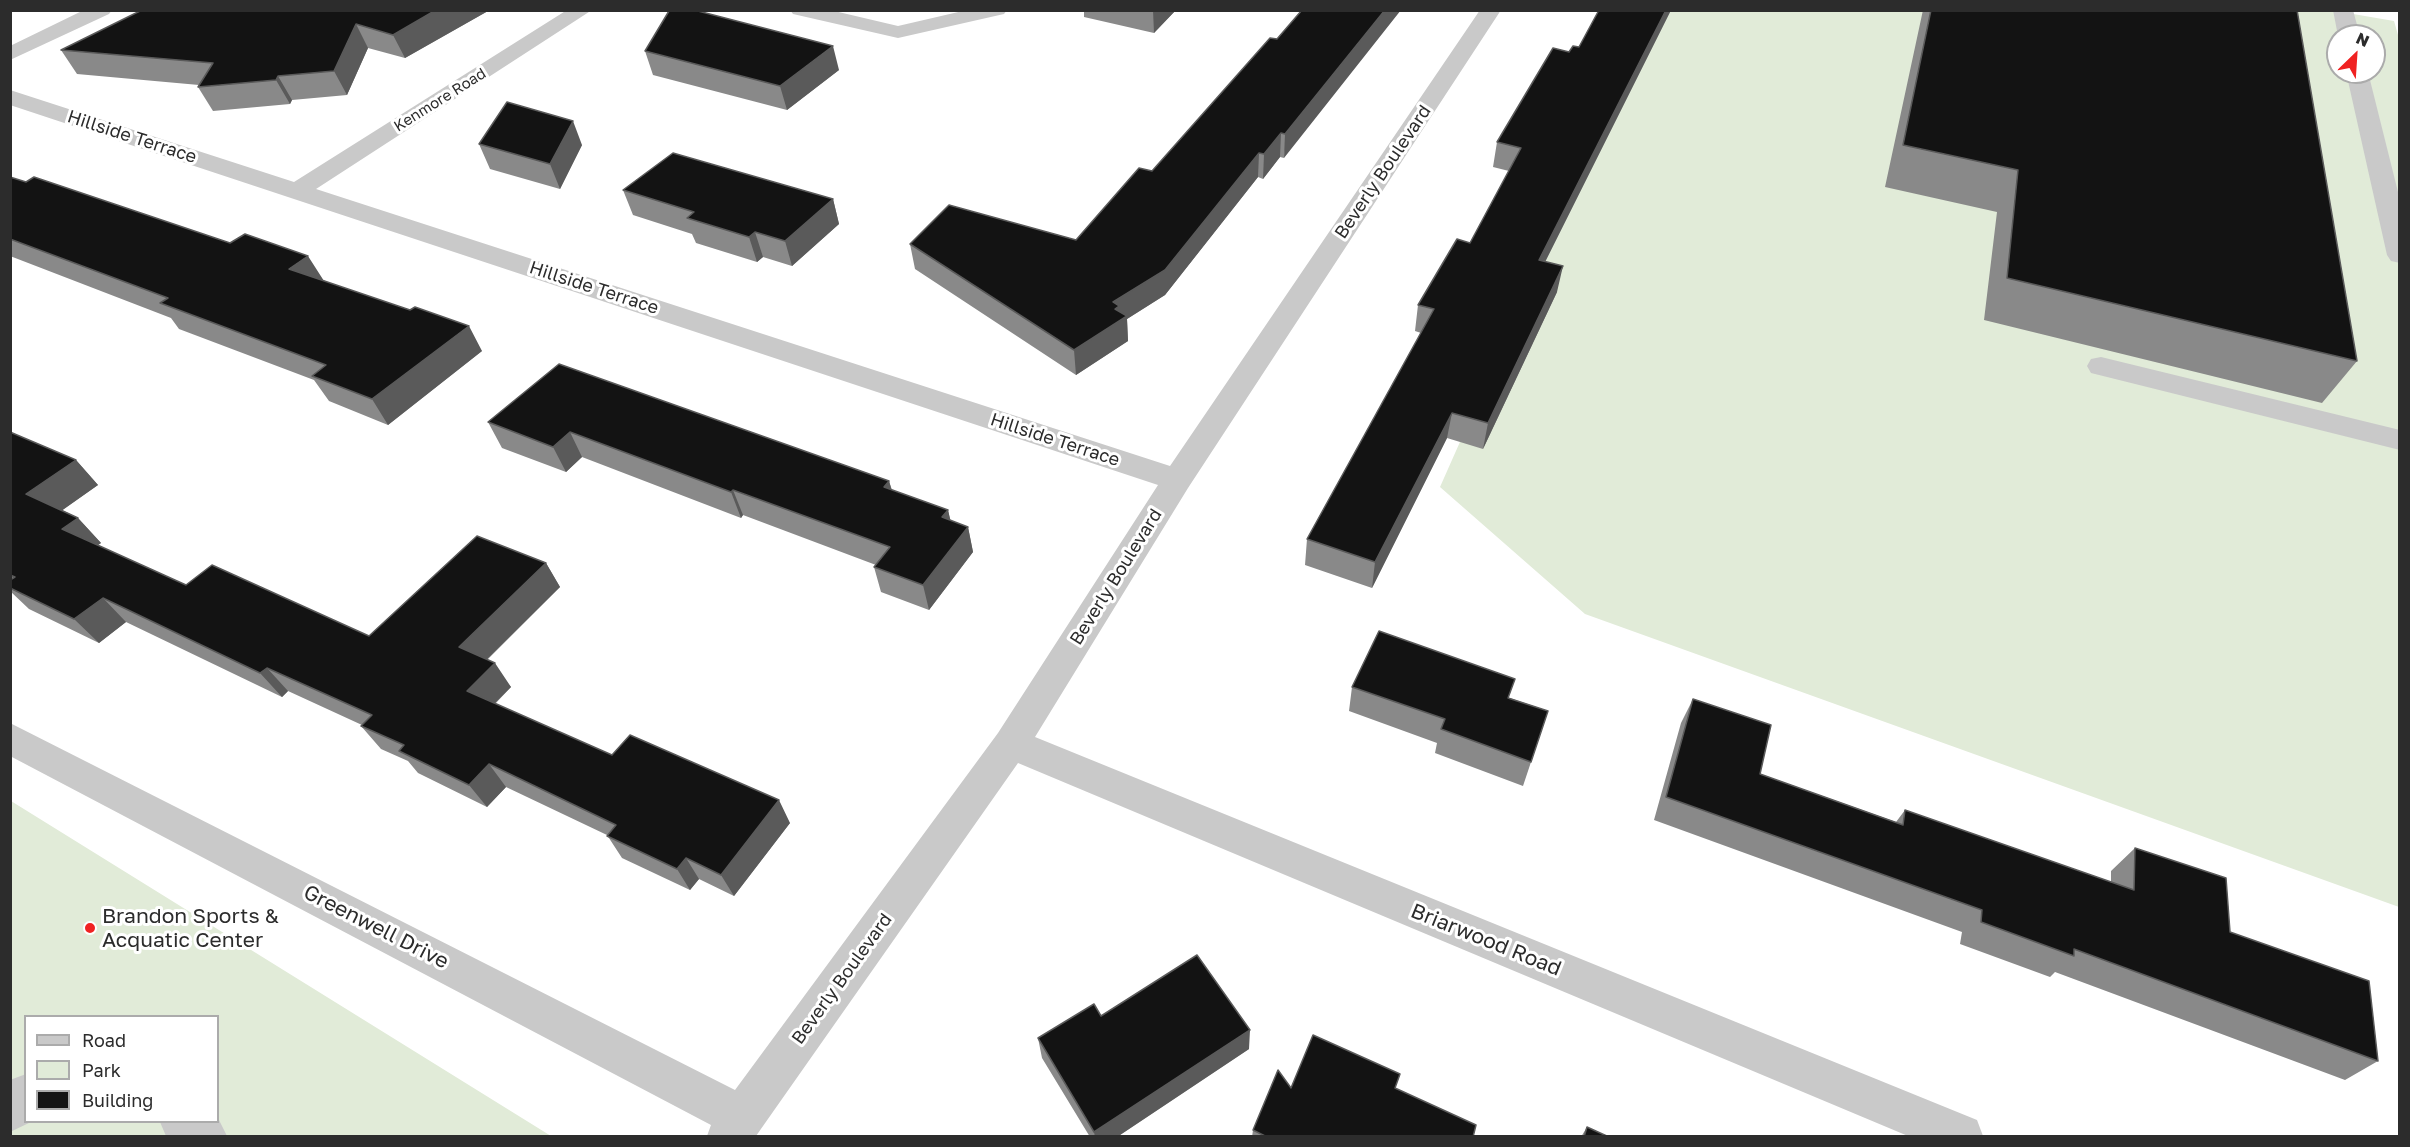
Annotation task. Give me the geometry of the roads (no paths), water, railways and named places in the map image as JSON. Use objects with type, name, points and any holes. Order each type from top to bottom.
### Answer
[{"type":"street","points":[[10,54],[102,10]]},
{"type":"street","name":"Kenmore Road","points":[[298,190],[582,10]]},
{"type":"street","points":[[800,10],[898,33],[997,10]]},
{"type":"street","name":"Beverly Boulevard","points":[[735,1127],[1011,744],[1177,480],[1491,10]]},
{"type":"street","points":[[2360,84],[2400,255]]},
{"type":"street","name":"Hillside Terrace","points":[[10,97],[1177,480]]},
{"type":"street","points":[[2101,366],[2400,440]]},
{"type":"street","name":"Greenwell Drive","points":[[10,738],[735,1127]]},
{"type":"street","name":"Briarwood Road","points":[[1011,744],[1961,1137]]},
{"type":"street","points":[[10,1110],[24,1098]]},
{"type":"place","name":"Brandon Sports & Acquatic Center","points":[[90,928]]}]
